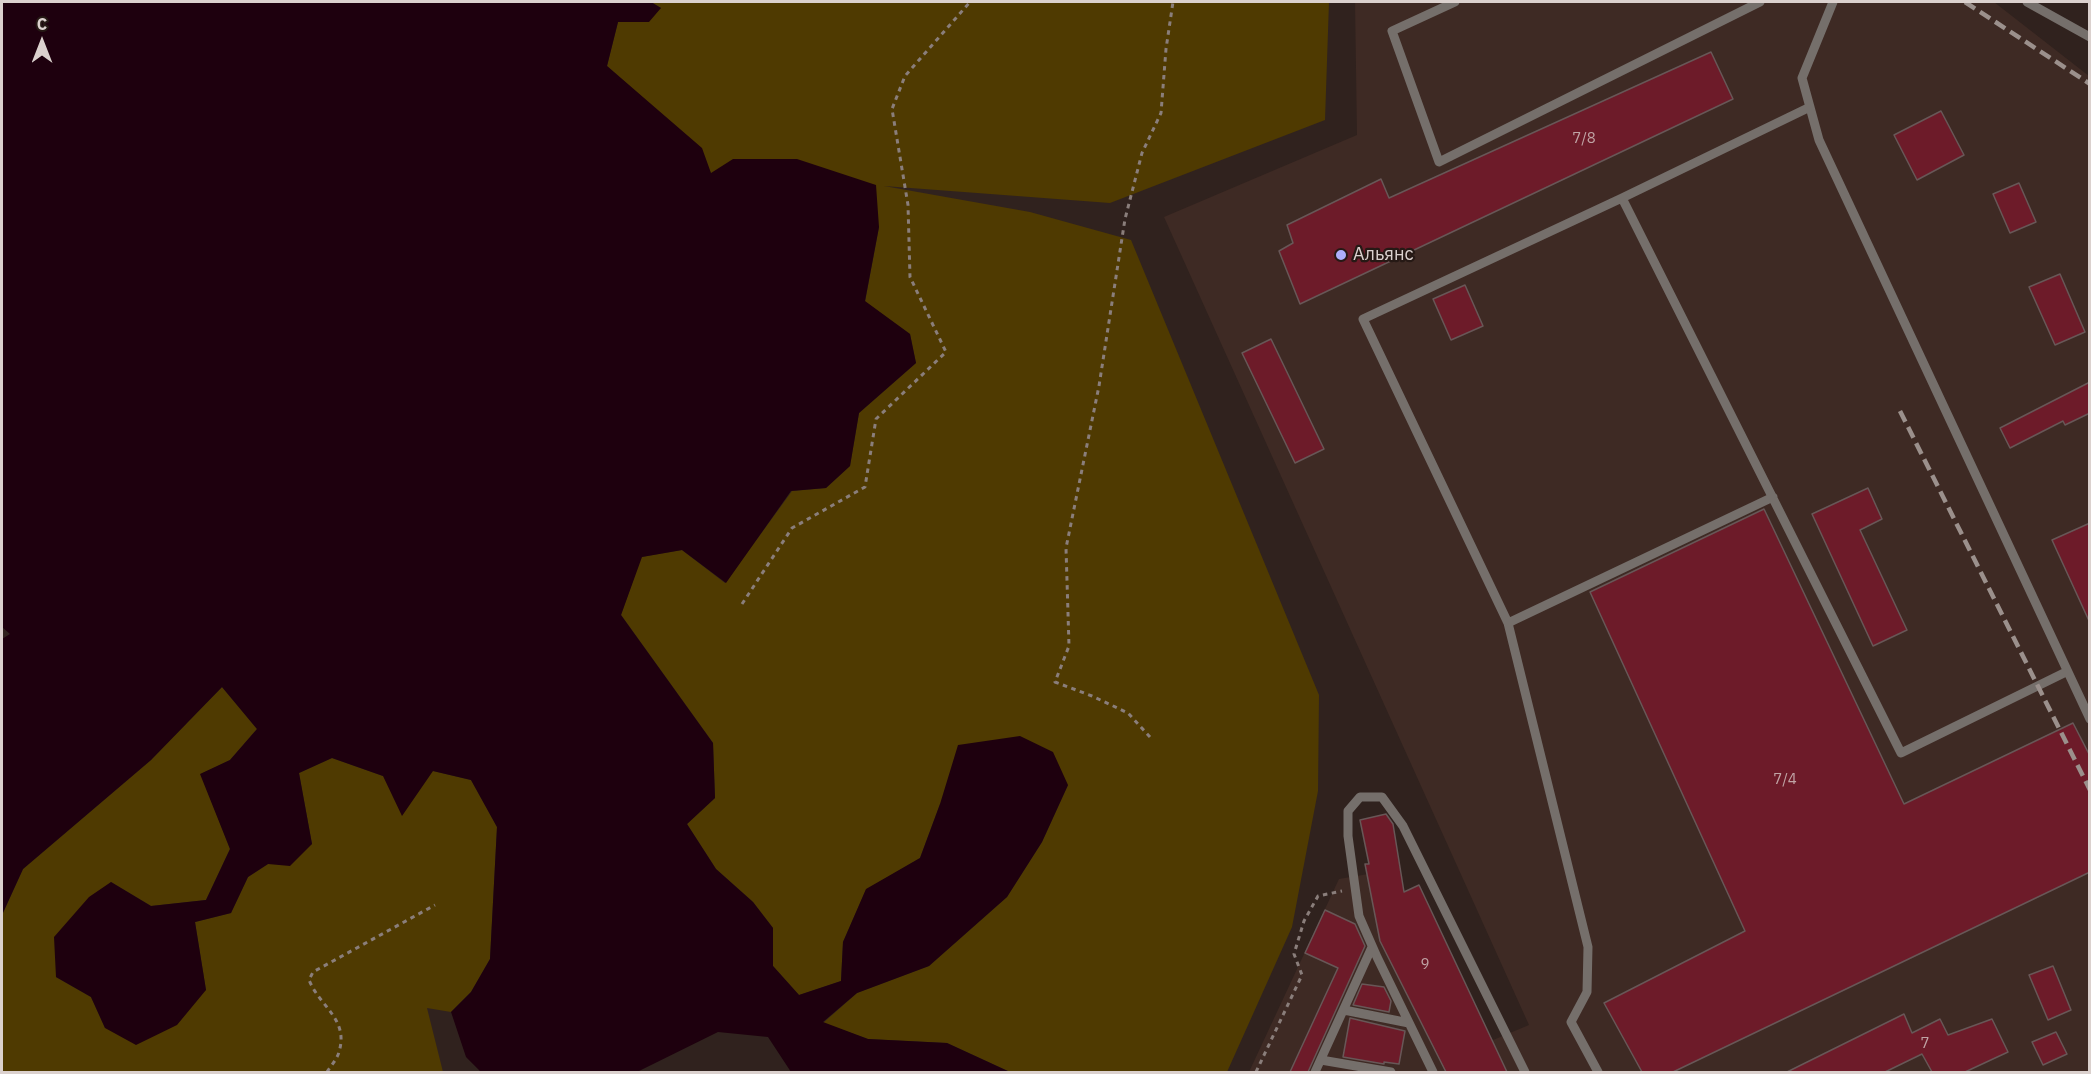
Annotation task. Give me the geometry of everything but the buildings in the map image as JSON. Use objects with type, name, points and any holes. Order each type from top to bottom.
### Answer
[{"type":"lane","points":[[1455,2],[1392,31],[1439,162],[1760,2]]},
{"type":"lane","points":[[1833,2],[1802,78],[1819,140],[2066,672],[2090,719]]},
{"type":"lane","points":[[2027,2],[2090,38]]},
{"type":"lane","points":[[1598,1072],[1571,1022],[1587,993],[1588,947],[1508,623],[1363,319],[1810,107]]},
{"type":"lane","points":[[1622,198],[1901,753],[2066,672]]},
{"type":"lane","points":[[1508,623],[1773,497]]},
{"type":"lane","points":[[1433,1072],[1359,916],[1348,836],[1348,811],[1360,797],[1382,797],[1403,826],[1525,1072]]},
{"type":"lane","points":[[1315,1072],[1372,947]]},
{"type":"lane","points":[[1344,1010],[1409,1023]]},
{"type":"lane","points":[[1321,1060],[1391,1072]]},
{"type":"path","points":[[742,604],[792,528],[865,487],[876,419],[946,352],[910,277],[908,205],[892,110],[905,76],[970,2]]},
{"type":"path","points":[[1150,737],[1128,713],[1055,682],[1069,646],[1066,548],[1099,386],[1125,219],[1142,153],[1161,113],[1166,49],[1173,2]]},
{"type":"path","points":[[1256,1072],[1302,975],[1294,954],[1304,921],[1318,896],[1355,887]]},
{"type":"path","points":[[327,1072],[339,1053],[340,1028],[332,1013],[314,992],[309,980],[313,972],[435,904]]},
{"type":"shaded area","points":[[2,2],[651,2],[661,8],[649,22],[618,22],[607,66],[702,148],[711,173],[733,159],[797,159],[876,185],[879,227],[865,301],[910,334],[916,363],[859,413],[850,466],[826,488],[791,491],[726,583],[682,550],[642,557],[621,615],[713,743],[715,798],[687,824],[716,869],[753,902],[773,928],[773,966],[799,995],[841,981],[843,942],[866,889],[920,858],[958,745],[1020,736],[1053,752],[1068,785],[1042,842],[1007,897],[929,966],[857,993],[823,1022],[868,1039],[947,1043],[1010,1072],[791,1072],[768,1037],[718,1032],[637,1072],[481,1072],[466,1057],[451,1012],[471,992],[490,959],[497,827],[471,780],[433,771],[402,816],[383,776],[332,758],[299,773],[312,844],[290,866],[268,864],[248,877],[231,913],[195,922],[206,990],[177,1025],[136,1045],[105,1028],[91,997],[56,977],[54,937],[89,897],[111,882],[151,906],[206,900],[230,849],[200,774],[230,760],[257,729],[222,687],[151,760],[23,869],[2,915],[2,639],[10,634],[2,627]]},
{"type":"shaded area","points":[[651,2],[1329,2],[1325,120],[1110,203],[884,186],[1030,212],[1131,240],[1319,695],[1318,791],[1292,927],[1227,1072],[1010,1072],[947,1043],[868,1039],[823,1023],[857,993],[929,966],[1007,897],[1042,842],[1068,785],[940,804],[920,858],[866,890],[843,942],[841,981],[799,995],[773,966],[773,928],[753,902],[716,869],[687,824],[715,798],[713,743],[621,615],[641,557],[682,550],[725,583],[792,491],[826,488],[850,466],[859,413],[916,363],[910,334],[865,302],[879,227],[711,174],[640,95],[607,66],[618,22],[661,8]]},
{"type":"shaded area","points":[[1355,2],[1994,2],[2089,76],[2089,1072],[1249,1072],[1339,879],[1374,873],[1474,1048],[1529,1025],[1164,217],[1357,135]]},
{"type":"shaded area","points":[[222,687],[257,729],[230,760],[201,774],[230,849],[206,900],[151,906],[111,882],[56,977],[91,997],[105,1028],[206,990],[195,922],[231,913],[248,877],[268,864],[312,844],[299,773],[332,758],[383,776],[433,771],[471,780],[497,827],[490,959],[471,992],[451,1012],[427,1008],[443,1072],[2,1072],[2,915],[23,869],[151,760]]},
{"type":"railway","points":[[1965,2],[2090,84]]},
{"type":"railway","points":[[1900,411],[2090,790]]},
{"type":"place","name":"Альянс","points":[[1341,255]]}]
